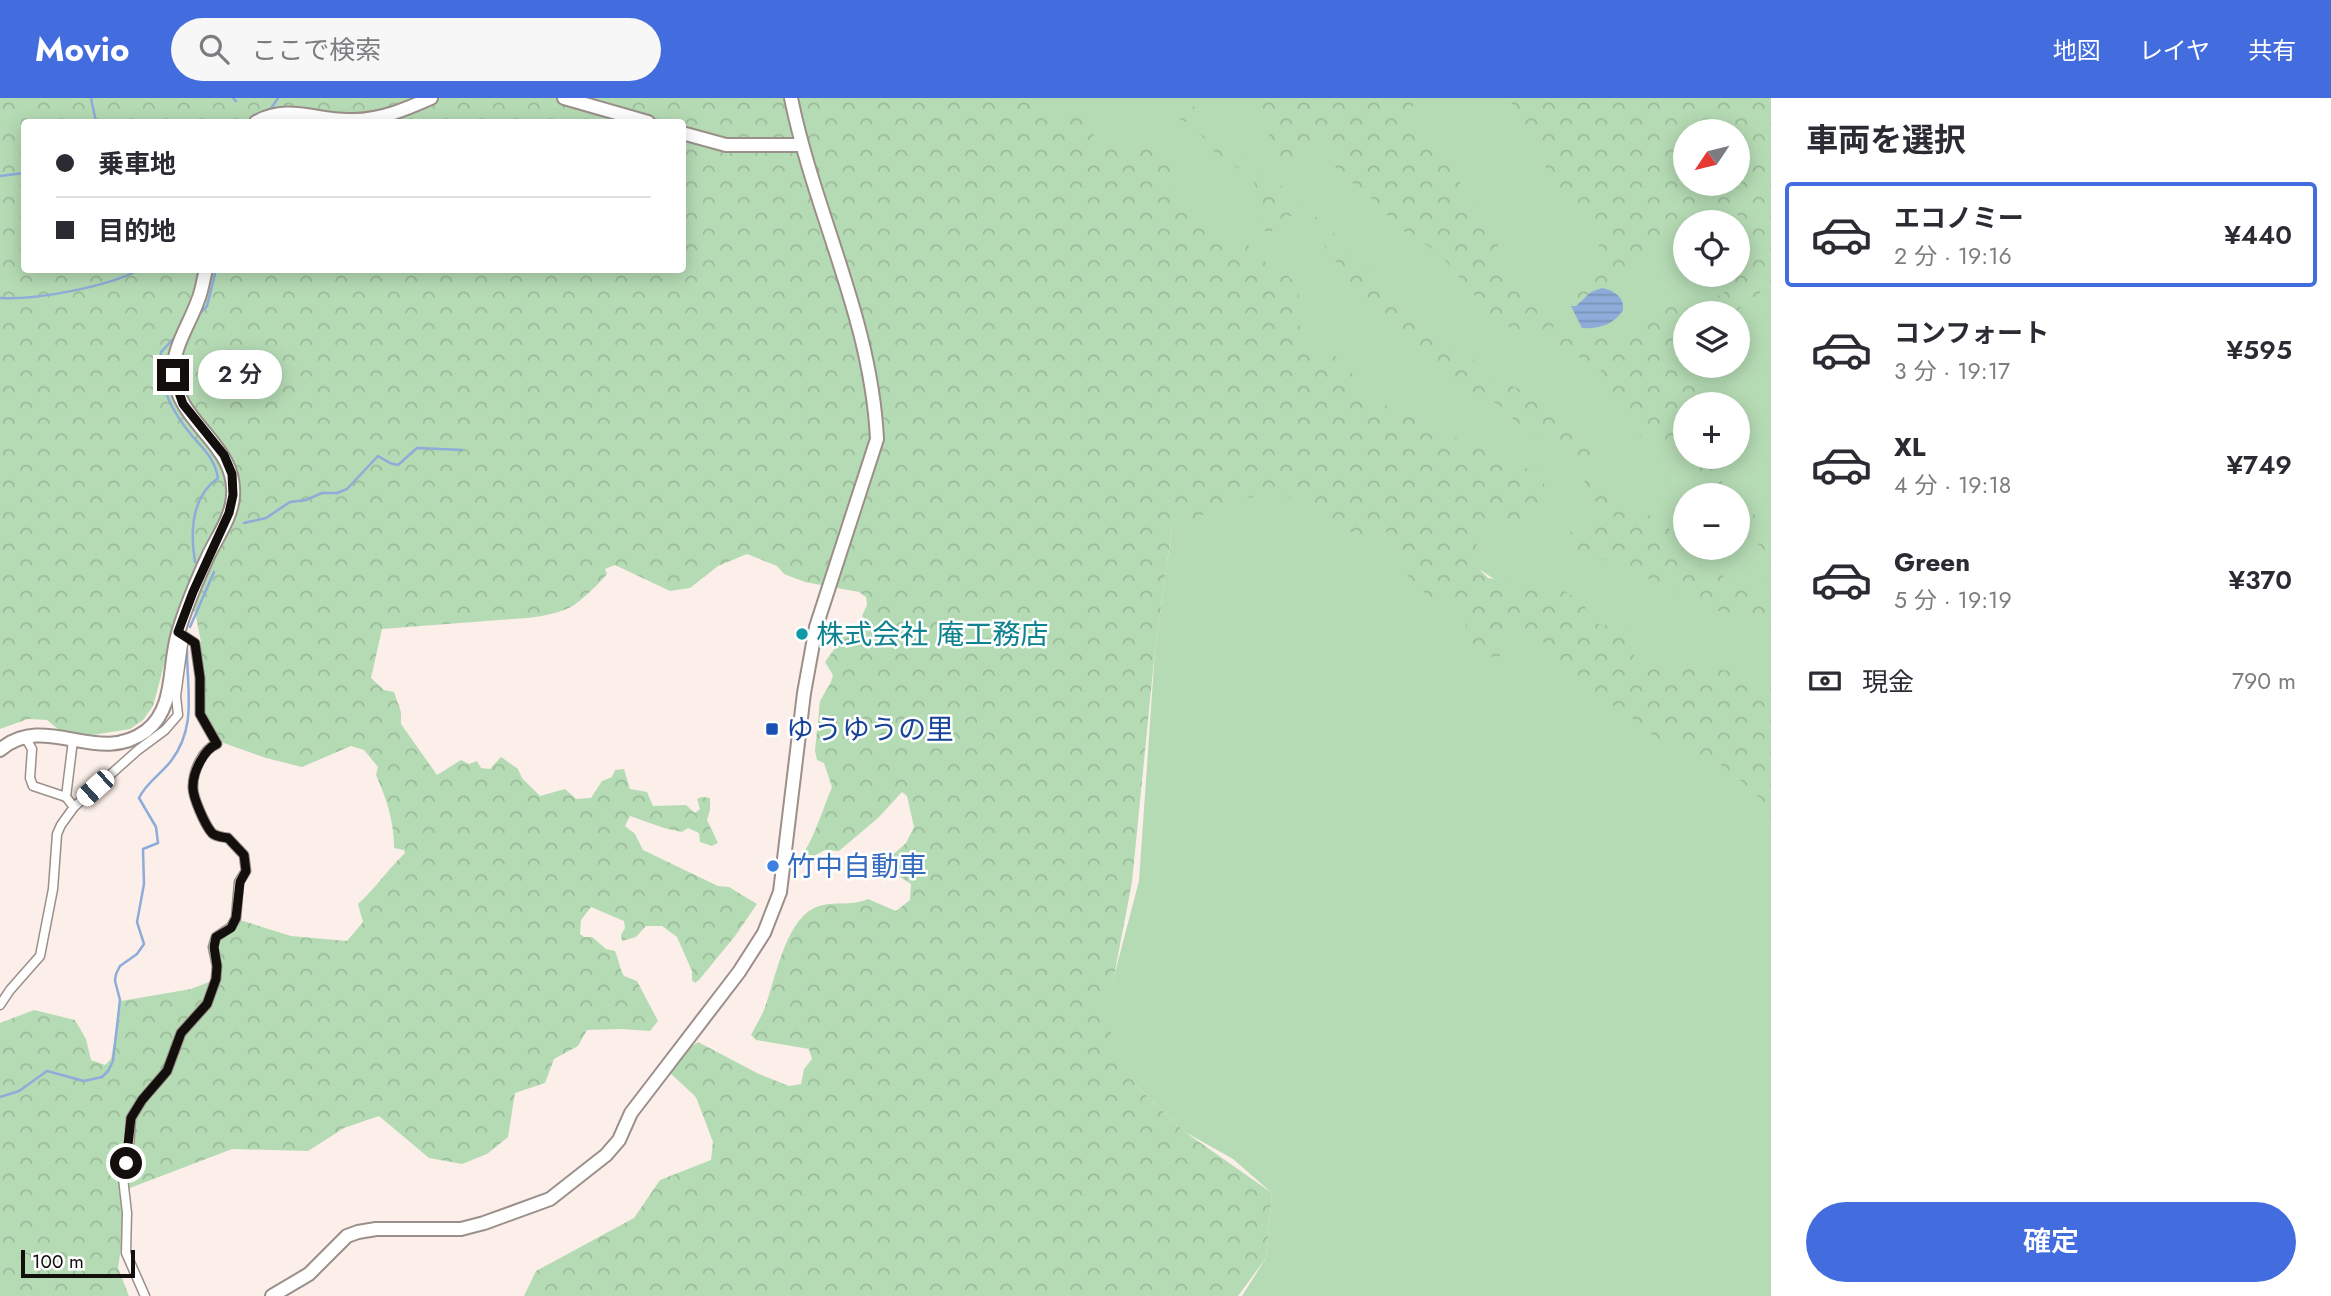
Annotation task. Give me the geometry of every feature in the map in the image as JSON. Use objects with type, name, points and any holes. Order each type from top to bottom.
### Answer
[{"type":"street","points":[[370,119],[395,113],[431,98]]},
{"type":"street","points":[[564,98],[638,119]]},
{"type":"street","points":[[272,1296],[309,1274],[348,1236],[358,1232],[376,1229],[461,1229],[550,1199],[580,1177],[619,1140],[631,1113],[739,972],[764,933],[780,892],[804,693],[816,627],[877,439],[876,415],[861,327],[801,145],[791,98]]},
{"type":"street","points":[[262,119],[281,113],[325,119]]},
{"type":"street","points":[[686,134],[726,145],[801,145]]},
{"type":"street","points":[[0,1006],[10,990],[40,956],[53,889],[57,834],[61,825],[74,807],[130,756],[174,722],[178,715],[176,695],[181,635],[193,592],[229,513],[233,495],[232,474],[224,455],[183,404],[173,375],[177,352],[199,300],[205,273]]},
{"type":"street","points":[[0,750],[8,743],[37,734],[106,745],[134,738],[147,730],[160,715],[169,693],[174,648],[181,635]]},
{"type":"street","points":[[145,1296],[126,1253],[127,1213],[123,1178],[131,1118],[142,1100],[167,1071],[181,1033],[207,1004],[216,979],[216,937],[231,928],[236,918],[240,882],[246,871],[244,855],[228,838],[212,832],[200,811],[192,787],[204,753],[217,744],[200,714],[200,678],[195,643],[181,635]]},
{"type":"street","points":[[25,737],[32,749],[30,778],[33,786],[66,797],[74,807]]},
{"type":"street","points":[[66,797],[73,740]]},
{"type":"green space","points":[[0,98],[1032,98],[1050,111],[1085,112],[1093,118],[1094,137],[1099,147],[1122,143],[1140,144],[1165,158],[1174,167],[1176,195],[1188,212],[1216,232],[1248,245],[1271,268],[1292,280],[1299,289],[1299,325],[1305,338],[1322,351],[1341,359],[1364,393],[1396,411],[1432,422],[1466,445],[1479,447],[1517,466],[1541,472],[1545,491],[1543,504],[1537,513],[1527,519],[1472,534],[1481,556],[1480,570],[1488,578],[1567,592],[1583,604],[1596,623],[1620,624],[1631,628],[1634,637],[1634,659],[1645,665],[1681,663],[1694,668],[1735,672],[1771,684],[1771,827],[1763,801],[1731,772],[1715,761],[1662,743],[1625,712],[1574,685],[1567,670],[1545,643],[1525,635],[1510,635],[1504,640],[1504,652],[1498,657],[1481,652],[1471,640],[1462,607],[1435,602],[1410,579],[1402,568],[1389,532],[1383,531],[1368,538],[1333,526],[1309,507],[1282,494],[1246,498],[1172,527],[1155,650],[1132,882],[1114,976],[1100,1009],[1136,1086],[1185,1132],[1272,1193],[1266,1258],[1238,1296],[524,1296],[536,1271],[634,1218],[660,1180],[711,1160],[713,1142],[696,1097],[670,1073],[683,1052],[698,1042],[759,1074],[789,1086],[801,1084],[804,1069],[812,1059],[809,1049],[756,1040],[751,1035],[764,1010],[788,939],[804,916],[820,906],[868,899],[896,911],[910,900],[911,884],[889,870],[886,861],[906,843],[914,827],[907,796],[902,792],[878,818],[839,851],[825,850],[814,856],[806,854],[832,787],[824,763],[817,760],[815,751],[820,701],[833,675],[825,662],[850,627],[860,630],[867,627],[862,616],[867,605],[866,597],[859,592],[805,582],[784,574],[777,566],[747,554],[718,566],[690,588],[670,591],[615,565],[605,569],[607,574],[575,605],[561,611],[529,618],[382,629],[371,678],[384,690],[394,692],[401,712],[401,724],[437,775],[461,760],[469,764],[477,761],[481,768],[490,769],[501,757],[518,769],[522,778],[540,796],[565,789],[576,799],[591,798],[602,781],[612,777],[615,770],[624,769],[630,789],[647,792],[653,806],[686,805],[695,813],[700,809],[697,799],[710,798],[707,820],[718,843],[712,846],[700,842],[699,833],[688,828],[682,832],[630,816],[625,826],[635,834],[643,850],[718,886],[729,887],[757,904],[699,980],[695,983],[692,980],[692,971],[677,937],[662,926],[646,926],[636,937],[622,941],[624,921],[591,907],[581,920],[580,934],[592,937],[606,949],[615,951],[624,976],[637,981],[658,1021],[650,1031],[587,1030],[578,1046],[554,1059],[545,1083],[515,1093],[508,1137],[487,1154],[462,1164],[429,1158],[379,1116],[344,1128],[308,1151],[232,1149],[130,1188],[118,1268],[129,1296],[0,1296],[0,1023],[34,1010],[75,1020],[86,1039],[91,1060],[105,1065],[111,1059],[121,1001],[191,989],[221,980],[218,941],[232,931],[240,920],[291,936],[347,941],[363,922],[358,904],[405,853],[404,850],[394,848],[389,811],[376,775],[378,767],[364,750],[351,746],[302,767],[218,741],[201,708],[201,642],[195,612],[179,609],[153,706],[143,720],[130,729],[92,735],[59,730],[47,720],[28,719],[0,729]]},
{"type":"green space","points":[[971,98],[1771,98],[1771,735],[1528,602],[1451,550]]},
{"type":"green space","points":[[1167,98],[1184,98],[1206,117],[1220,144],[1241,153],[1264,174],[1276,179],[1285,192],[1311,212],[1397,294],[1414,324],[1436,330],[1479,364],[1492,378],[1517,388],[1590,438],[1597,478],[1602,490],[1617,503],[1643,512],[1673,532],[1673,560],[1695,560],[1697,564],[1718,569],[1730,585],[1739,585],[1749,595],[1765,598],[1770,596],[1763,575],[1762,552],[1755,538],[1750,534],[1750,511],[1770,525],[1771,627],[1745,615],[1708,609],[1656,580],[1636,576],[1614,564],[1569,547],[1558,539],[1563,534],[1606,524],[1614,519],[1613,510],[1600,504],[1587,490],[1579,461],[1525,429],[1502,407],[1455,380],[1402,339],[1367,305],[1305,222],[1290,216],[1277,220],[1272,231],[1262,229],[1257,219],[1260,196],[1251,176],[1217,155],[1194,126],[1178,118]]},
{"type":"green space","points":[[1255,98],[1414,98],[1411,127],[1417,134],[1434,138],[1446,150],[1465,194],[1492,228],[1506,269],[1533,298],[1547,298],[1552,303],[1554,340],[1625,333],[1630,325],[1673,295],[1678,294],[1684,301],[1673,301],[1673,378],[1706,378],[1702,392],[1673,392],[1673,454],[1645,441],[1613,401],[1610,382],[1600,370],[1572,353],[1557,353],[1539,340],[1531,330],[1511,328],[1495,320],[1439,253],[1401,229],[1371,198],[1337,170],[1325,146],[1310,142],[1296,159],[1283,166]]},
{"type":"green space","points":[[1508,98],[1771,98],[1771,284],[1749,301],[1688,301],[1722,295],[1728,287],[1750,287],[1750,263],[1755,259],[1754,237],[1750,232],[1750,210],[1673,210],[1673,240],[1638,268],[1623,269],[1604,287],[1575,306],[1569,297],[1593,265],[1599,244],[1550,175],[1526,125]]},
{"type":"green space","points":[[1143,463],[1341,503],[1771,752],[1771,1296],[1242,1296],[1266,1258],[1272,1193],[1233,1159],[1185,1132],[1136,1086],[1099,1009],[1114,976],[1139,881],[1155,650],[1172,527]]},
{"type":"green space","points":[[1689,469],[1716,469],[1723,483],[1699,483]]},
{"type":"water","points":[[1602,288],[1618,295],[1623,310],[1605,325],[1582,328],[1571,306],[1576,306],[1591,292]]},
{"type":"waterway","points":[[91,98],[95,119]]},
{"type":"waterway","points":[[233,98],[236,101]]},
{"type":"waterway","points":[[268,113],[278,98]]},
{"type":"waterway","points":[[0,176],[21,173]]},
{"type":"waterway","points":[[0,298],[33,297],[71,291],[109,282],[132,273]]},
{"type":"waterway","points":[[199,314],[207,306],[215,273]]},
{"type":"waterway","points":[[176,336],[161,352],[164,387],[179,418],[212,461],[218,478],[202,495],[198,505],[193,527],[195,562]]},
{"type":"waterway","points":[[244,523],[266,518],[290,502],[347,489],[378,456],[398,465],[417,448],[462,450]]},
{"type":"waterway","points":[[190,627],[214,572]]},
{"type":"waterway","points":[[0,1097],[19,1091],[47,1071],[84,1081],[102,1077],[113,1061],[120,1000],[116,974],[120,966],[137,954],[144,944],[137,922],[144,884],[143,849],[158,843],[156,827],[139,798],[171,761],[184,735],[189,708],[187,650]]},
{"type":"place","name":"株式会社 庵工務店","points":[[802,634]]},
{"type":"place","name":"ゆうゆうの里","points":[[772,729]]},
{"type":"place","name":"竹中自動車","points":[[773,866]]},
{"type":"route","points":[[126,1163],[131,1118],[142,1100],[167,1071],[181,1033],[207,1004],[216,979],[216,937],[231,928],[236,918],[240,882],[246,871],[244,855],[228,838],[212,832],[200,811],[192,787],[204,753],[217,744],[200,714],[200,678],[195,643],[178,632],[208,556],[229,513],[233,495],[232,474],[224,455],[183,404],[173,375]]}]
